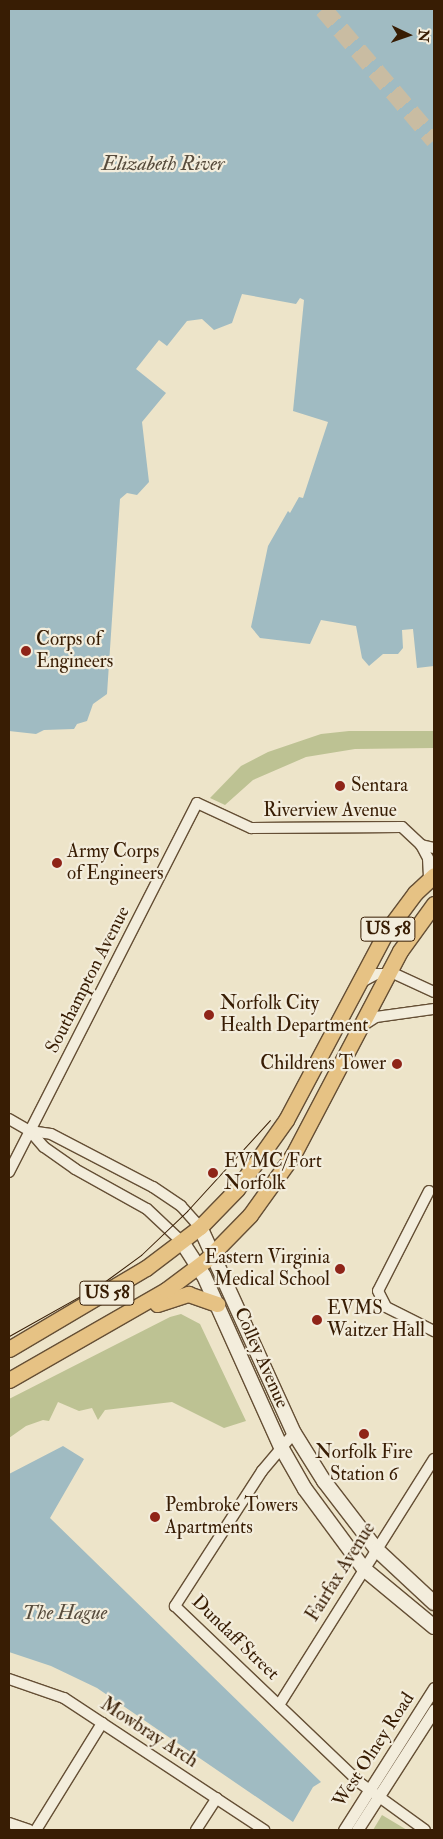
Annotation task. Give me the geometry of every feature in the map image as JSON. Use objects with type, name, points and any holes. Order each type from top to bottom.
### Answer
[{"type":"main road","name":"US 58","points":[[9,1349],[102,1296],[182,1242],[200,1227],[246,1178],[271,1146],[386,932],[431,877]]},
{"type":"main road","name":"US 58","points":[[9,1380],[105,1326],[198,1266],[250,1215],[283,1172],[409,935],[434,904]]},
{"type":"main road","name":"Colley Avenue","points":[[200,1227],[294,1433],[324,1481],[376,1550],[434,1603]]},
{"type":"main road","name":"Colley Avenue","points":[[182,1242],[198,1266],[217,1304],[281,1447],[318,1508],[364,1569],[434,1627]]},
{"type":"main road","points":[[105,1326],[184,1294],[217,1304]]},
{"type":"street","name":"Riverview Avenue","points":[[202,806],[252,828],[402,827],[421,845],[430,868],[431,877]]},
{"type":"street","name":"Southampton Avenue","points":[[9,1172],[202,806]]},
{"type":"street","points":[[421,845],[434,848]]},
{"type":"street","points":[[357,985],[376,974],[388,973],[434,992]]},
{"type":"street","points":[[359,1028],[376,1017],[434,1009]]},
{"type":"street","name":"Colley Avenue","points":[[9,1119],[30,1131],[44,1147],[75,1169],[155,1215],[182,1242]]},
{"type":"street","name":"Colley Avenue","points":[[30,1131],[51,1134],[153,1187],[181,1206],[200,1227]]},
{"type":"street","points":[[429,1190],[378,1291],[386,1307],[434,1331]]},
{"type":"street","name":"Dundaff Street","points":[[294,1433],[262,1470],[175,1606],[373,1795],[425,1830]]},
{"type":"street","name":"Fairfax Avenue","points":[[279,1705],[434,1459]]},
{"type":"street","name":"Mowbray Arch","points":[[9,1679],[64,1698],[264,1830]]},
{"type":"street","name":"West Olney Road","points":[[357,1830],[373,1795],[434,1688]]},
{"type":"street","name":"West Olney Road","points":[[344,1830],[373,1795],[434,1710]]},
{"type":"street","points":[[36,1830],[102,1723]]},
{"type":"street","points":[[196,1830],[217,1798]]},
{"type":"street","points":[[9,1822],[29,1830]]},
{"type":"green space","points":[[349,731],[434,731],[434,748],[355,749],[306,757],[253,780],[225,805],[210,798],[241,766],[268,752],[321,734]]},
{"type":"green space","points":[[181,1314],[200,1324],[246,1421],[224,1428],[172,1402],[105,1410],[98,1420],[92,1408],[79,1411],[58,1402],[49,1421],[43,1420],[26,1426],[9,1438],[9,1399],[170,1317]]},
{"type":"green space","points":[[382,1815],[407,1830],[373,1830]]},
{"type":"water","name":"Elizabeth River","points":[[9,9],[434,9],[434,666],[417,668],[413,629],[402,630],[403,648],[398,654],[383,654],[369,666],[362,658],[356,626],[321,620],[310,644],[260,638],[251,627],[268,546],[288,511],[290,513],[299,497],[303,498],[328,422],[293,411],[304,300],[300,298],[296,304],[242,294],[232,323],[214,330],[202,319],[187,321],[167,346],[159,340],[136,369],[166,393],[142,422],[149,482],[137,495],[127,493],[120,499],[107,694],[93,704],[87,721],[77,724],[74,729],[44,730],[36,734],[9,731]]},
{"type":"water","name":"The Hague","points":[[63,1446],[84,1459],[50,1518],[321,1782],[313,1787],[293,1822],[97,1688],[51,1666],[9,1652],[9,1474]]},
{"type":"tunnel","points":[[323,9],[434,140]]},
{"type":"tram line","points":[[9,1336],[100,1285],[141,1255],[187,1211],[270,1120]]},
{"type":"place","name":"Corps of Engineers","points":[[26,651]]},
{"type":"place","name":"Sentara","points":[[340,786]]},
{"type":"place","name":"Army Corps of Engineers","points":[[57,863]]},
{"type":"place","name":"Norfolk City Health Department","points":[[209,1015]]},
{"type":"place","name":"Childrens Tower","points":[[397,1064]]},
{"type":"place","name":"EVMC/Fort Norfolk","points":[[213,1173]]},
{"type":"place","name":"Eastern Virginia Medical School","points":[[340,1269]]},
{"type":"place","name":"EVMS Waitzer Hall","points":[[317,1320]]},
{"type":"place","name":"Norfolk Fire Station 6","points":[[364,1434]]},
{"type":"place","name":"Pembroke Towers Apartments","points":[[155,1517]]}]
